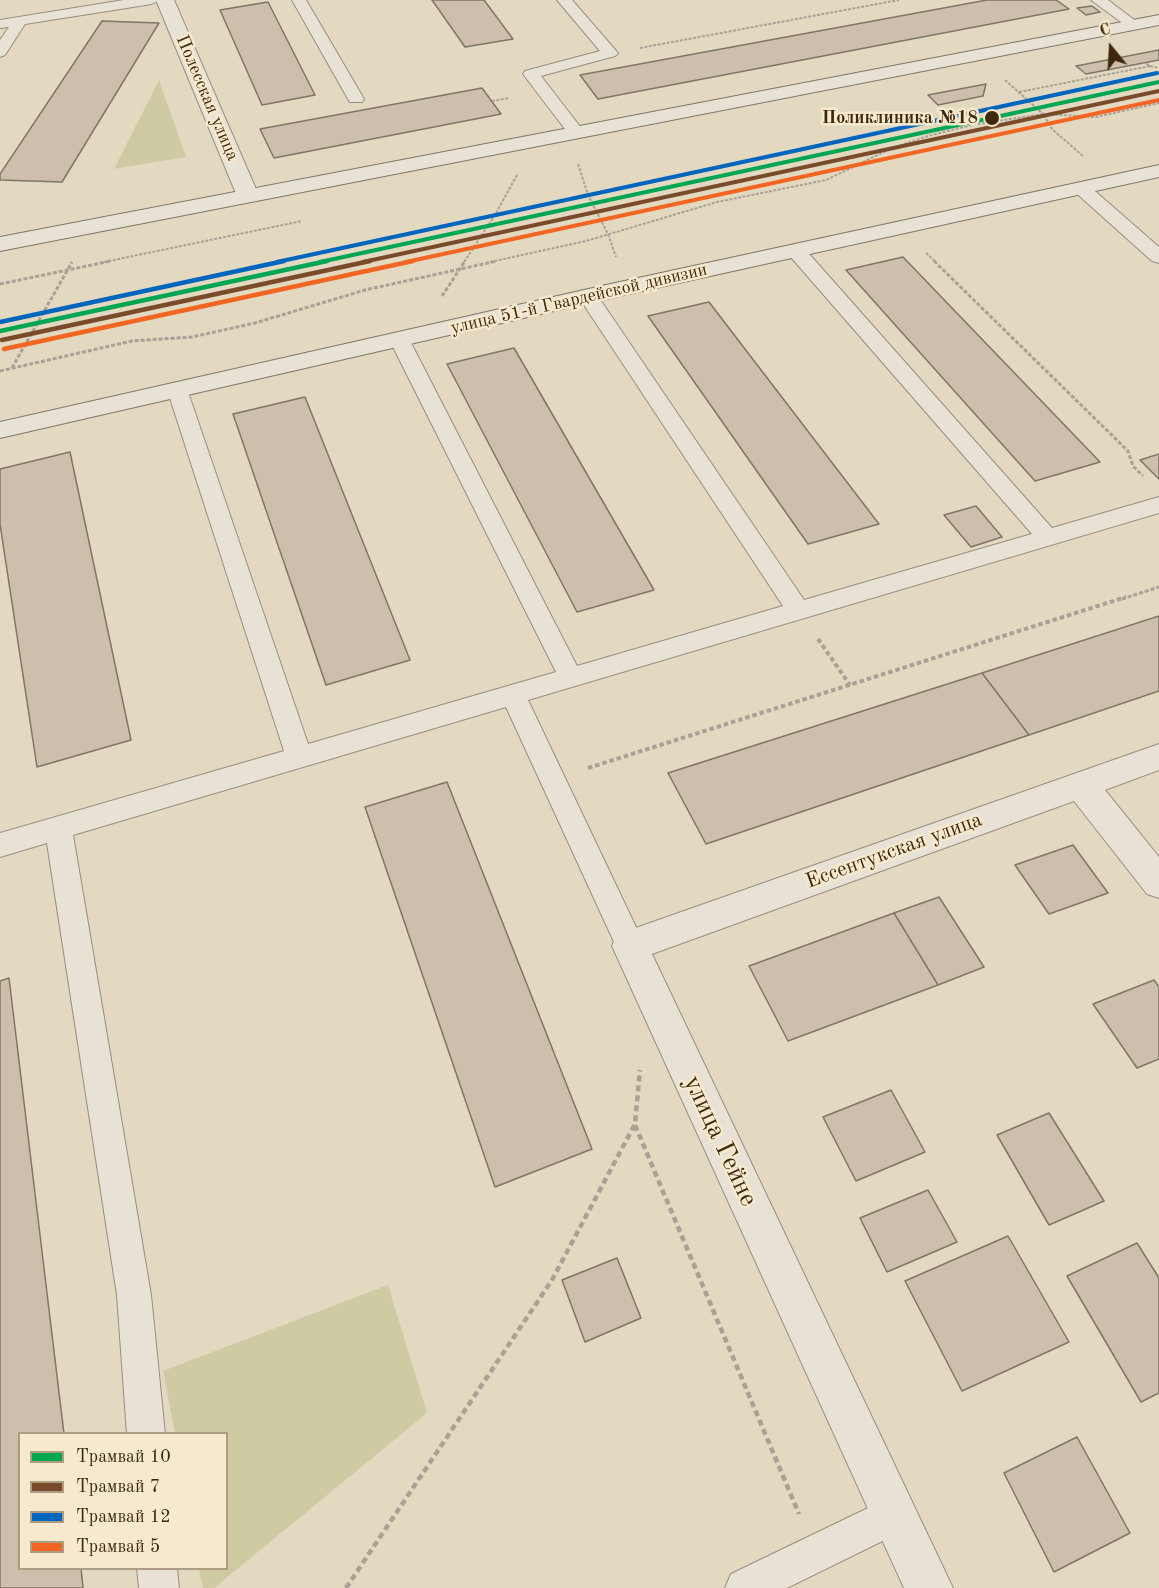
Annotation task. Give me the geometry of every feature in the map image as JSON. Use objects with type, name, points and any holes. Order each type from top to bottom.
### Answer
[{"type":"main road","name":"Полесская улица","points":[[165,0],[248,196]]},
{"type":"main road","points":[[0,244],[1159,20]]},
{"type":"main road","name":"улица 51-й Гвардейской дивизии","points":[[10,428],[588,296],[1159,171]]},
{"type":"main road","name":"Ессентукская улица","points":[[630,946],[1159,757]]},
{"type":"main road","points":[[1082,784],[1159,883]]},
{"type":"main road","name":"улица Гейне","points":[[630,946],[929,1588]]},
{"type":"lane","points":[[0,24],[152,0]]},
{"type":"lane","points":[[299,0],[356,99]]},
{"type":"lane","points":[[564,0],[610,53],[531,74],[582,132]]},
{"type":"lane","points":[[1098,0],[1134,25]]},
{"type":"lane","points":[[0,52],[20,21]]},
{"type":"lane","points":[[1082,189],[1159,257]]},
{"type":"lane","points":[[796,251],[1048,538]]},
{"type":"lane","points":[[588,296],[798,610]]},
{"type":"lane","points":[[407,337],[570,676]]},
{"type":"lane","points":[[177,389],[299,756]]},
{"type":"lane","points":[[0,845],[1159,505]]},
{"type":"lane","name":"улица Гейне","points":[[512,693],[630,946]]},
{"type":"lane","points":[[58,828],[134,1295],[146,1432]]},
{"type":"lane","points":[[745,1588],[895,1514]]},
{"type":"lane","points":[[157,1570],[159,1588]]},
{"type":"path","points":[[610,53],[899,0]]},
{"type":"path","points":[[1145,63],[1159,68]]},
{"type":"path","points":[[1018,92],[1150,66]]},
{"type":"path","points":[[1004,79],[1043,114]]},
{"type":"path","points":[[0,371],[132,341],[192,337],[244,325],[365,290],[608,234],[717,202],[826,180],[890,149],[928,136],[972,125],[1043,114],[1096,117],[1159,103]]},
{"type":"path","points":[[582,132],[578,160],[588,195],[616,255],[615,290]]},
{"type":"path","points":[[407,337],[460,269],[495,215],[516,176],[545,139]]},
{"type":"path","points":[[12,368],[95,226]]},
{"type":"path","points":[[925,252],[1128,451],[1133,466],[1146,479]]},
{"type":"path","points":[[552,779],[1159,587]]},
{"type":"path","points":[[798,610],[850,685]]},
{"type":"path","points":[[346,1588],[552,1280],[635,1124],[816,1553]]},
{"type":"shaded area","points":[[159,80],[186,157],[114,169]]},
{"type":"shaded area","points":[[388,1285],[427,1413],[214,1588],[203,1588],[199,1570],[228,1570],[228,1432],[175,1432],[163,1371]]},
{"type":"building","points":[[432,0],[484,0],[513,39],[465,47]]},
{"type":"building","points":[[987,0],[1056,0],[1069,9],[598,99],[580,75]]},
{"type":"building","points":[[268,2],[315,95],[262,105],[220,10]]},
{"type":"building","points":[[1092,6],[1100,12],[1086,15],[1077,8]]},
{"type":"building","points":[[102,21],[159,23],[62,182],[0,180],[0,174]]},
{"type":"building","points":[[1159,50],[1159,60],[1086,74],[1076,66]]},
{"type":"building","points":[[986,84],[983,96],[938,105],[928,95]]},
{"type":"building","points":[[482,88],[501,114],[274,158],[260,129]]},
{"type":"building","points":[[903,257],[1100,462],[1035,481],[846,270]]},
{"type":"building","points":[[709,302],[879,524],[808,544],[648,316]]},
{"type":"building","points":[[514,348],[654,590],[577,612],[447,364]]},
{"type":"building","points":[[305,397],[410,660],[326,685],[233,414]]},
{"type":"building","points":[[70,452],[131,740],[37,767],[0,524],[0,469]]},
{"type":"building","points":[[1159,454],[1159,479],[1140,460]]},
{"type":"building","points":[[976,506],[1002,537],[971,547],[944,515]]},
{"type":"building","points":[[1159,616],[1159,691],[1029,735],[982,673]]},
{"type":"building","points":[[982,673],[1029,735],[706,844],[668,773]]},
{"type":"building","points":[[447,782],[592,1149],[495,1187],[365,807]]},
{"type":"building","points":[[1073,845],[1108,893],[1049,914],[1015,865]]},
{"type":"building","points":[[939,897],[984,967],[938,985],[894,913]]},
{"type":"building","points":[[894,913],[938,985],[788,1041],[749,966]]},
{"type":"building","points":[[9,978],[64,1432],[18,1432],[18,1570],[81,1570],[83,1588],[0,1588],[0,981]]},
{"type":"building","points":[[1154,980],[1159,987],[1159,1059],[1137,1068],[1093,1004]]},
{"type":"building","points":[[891,1090],[925,1152],[856,1181],[823,1117]]},
{"type":"building","points":[[1049,1113],[1104,1201],[1049,1225],[997,1135]]},
{"type":"building","points":[[928,1190],[957,1242],[887,1272],[860,1218]]},
{"type":"building","points":[[1008,1236],[1069,1342],[962,1391],[905,1281]]},
{"type":"building","points":[[1137,1243],[1159,1278],[1159,1393],[1141,1402],[1067,1276]]},
{"type":"building","points":[[617,1258],[641,1318],[585,1342],[562,1280]]},
{"type":"building","points":[[1077,1437],[1130,1533],[1054,1572],[1004,1473]]},
{"type":"tram line","name":"12","points":[[0,322],[1157,73]]},
{"type":"tram line","name":"10","points":[[0,331],[1159,82]]},
{"type":"tram line","name":"7","points":[[2,340],[1159,91]]},
{"type":"tram line","name":"5","points":[[4,349],[1159,100]]},
{"type":"place","name":"Поликлиника №18","points":[[992,118]]}]
